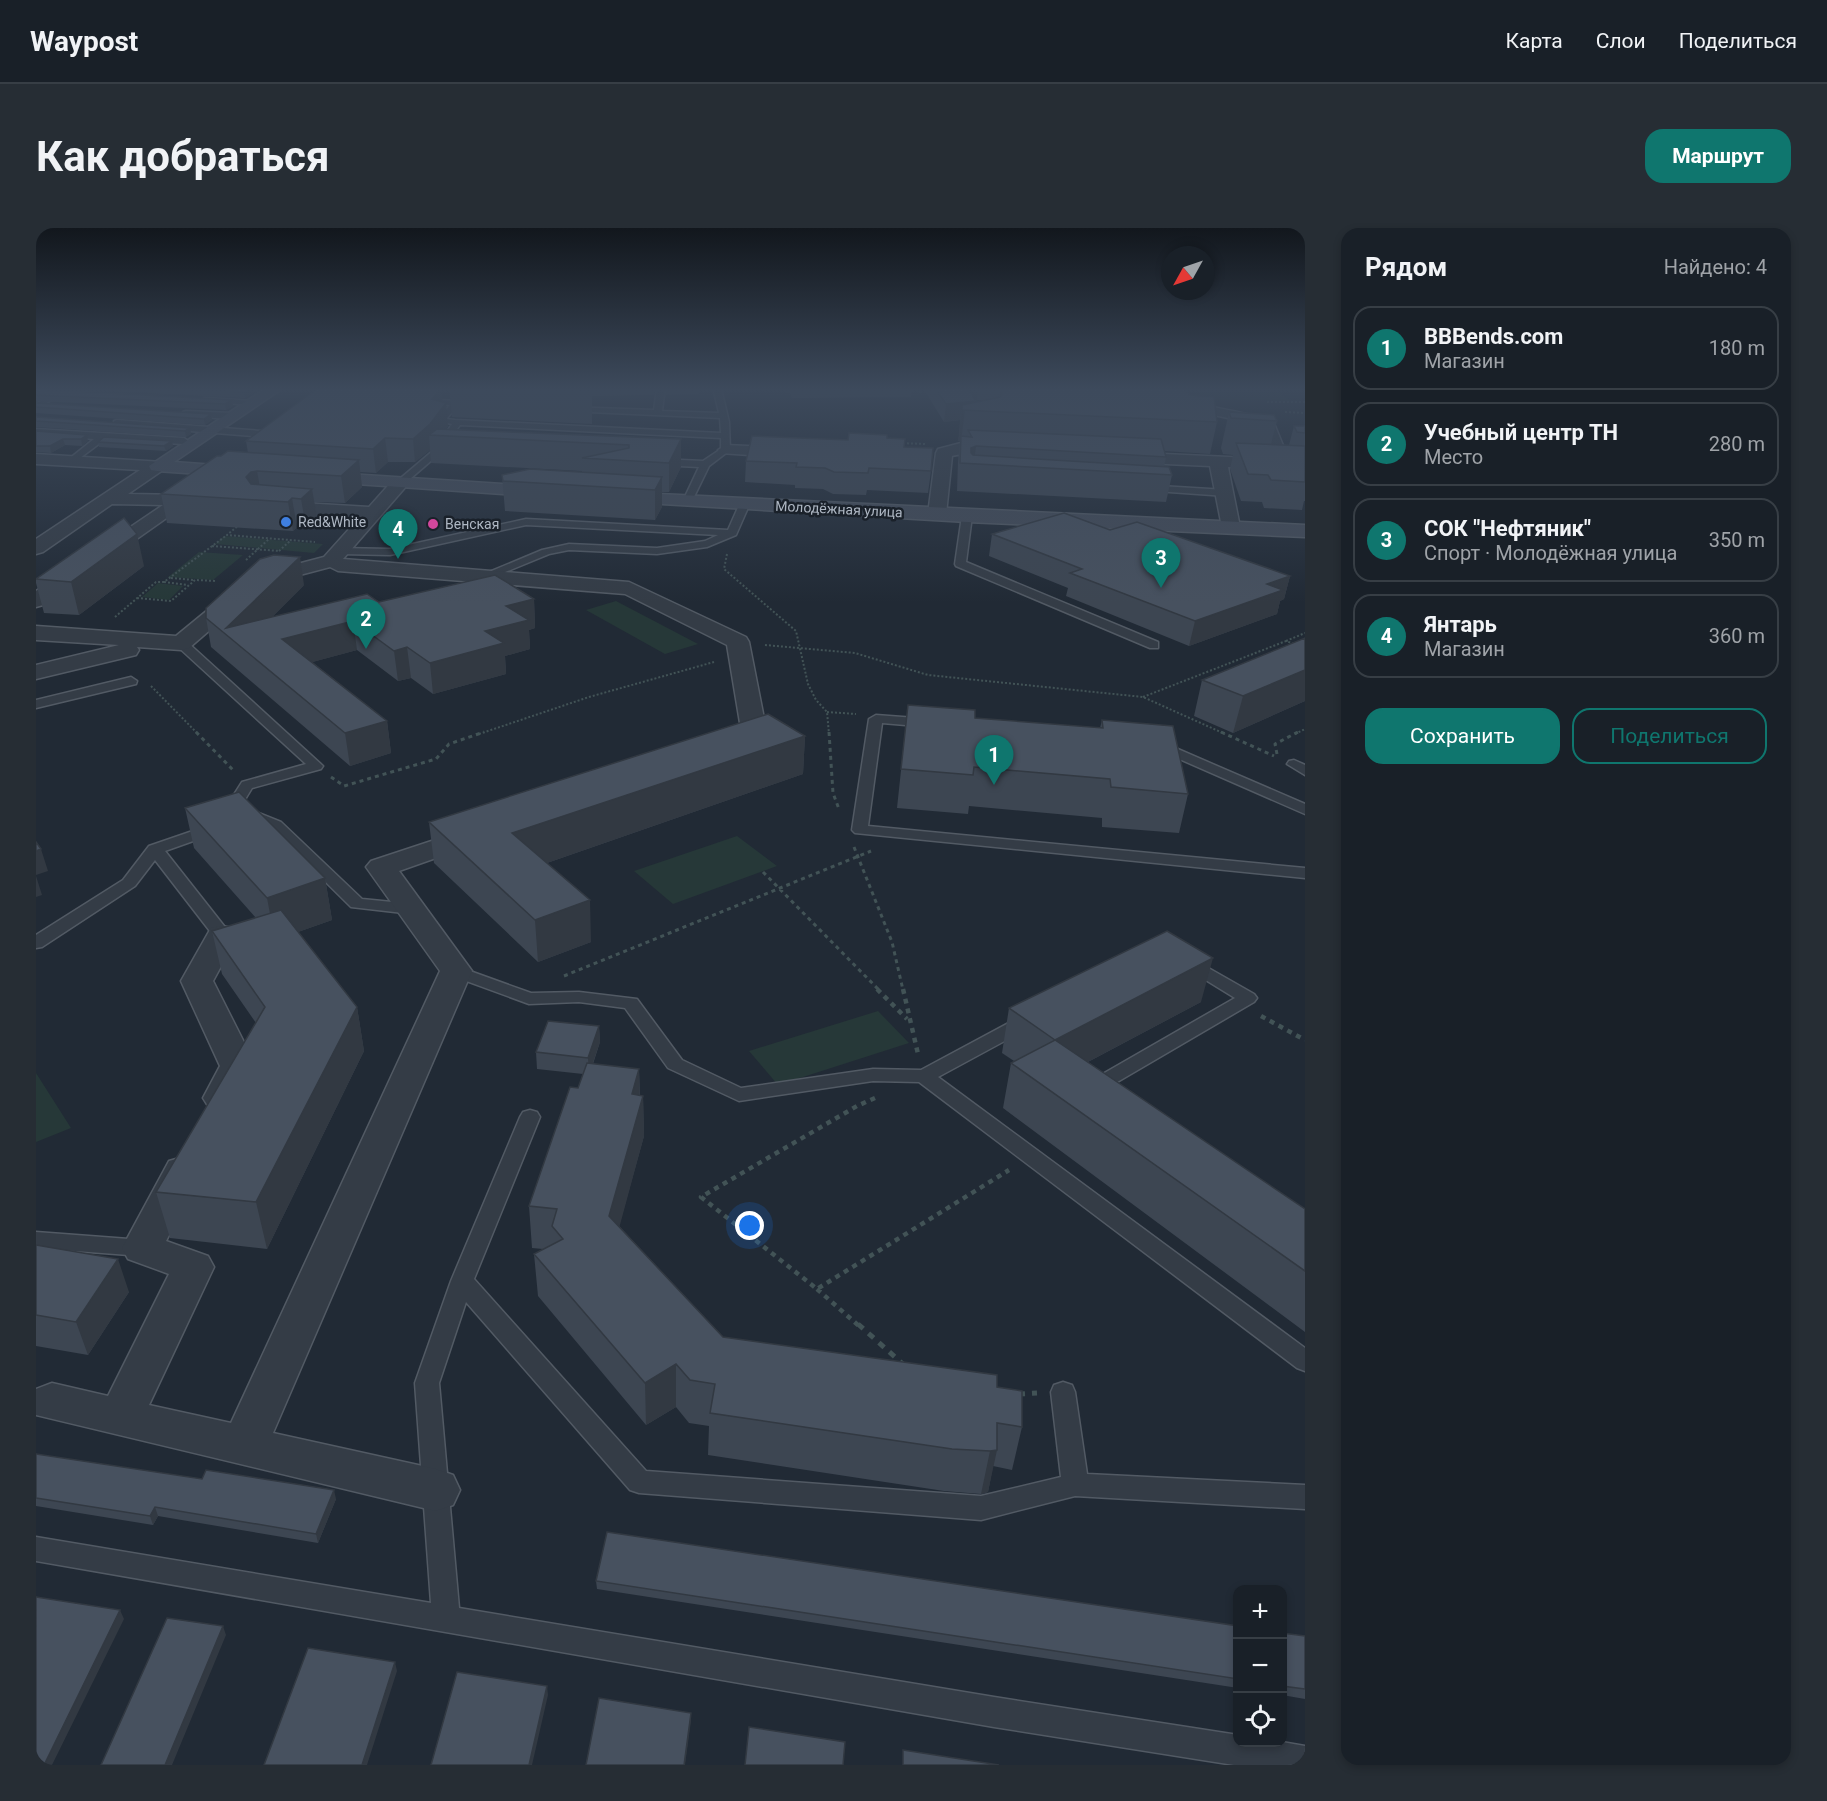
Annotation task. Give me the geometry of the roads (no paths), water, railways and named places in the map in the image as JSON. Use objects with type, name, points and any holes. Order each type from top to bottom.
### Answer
[{"type":"street","points":[[49,460],[260,473]]},
{"type":"street","points":[[38,546],[167,460]]},
{"type":"street","points":[[937,514],[943,460]]},
{"type":"street","points":[[1174,460],[1305,466]]},
{"type":"street","points":[[1280,460],[1282,465]]},
{"type":"street","points":[[1218,462],[1231,527]]},
{"type":"street","points":[[295,475],[562,493]]},
{"type":"street","points":[[344,586],[339,555],[400,483]]},
{"type":"street","name":"Молодёжная улица","points":[[596,495],[967,516],[1305,531]]},
{"type":"street","points":[[36,602],[183,500],[109,499]]},
{"type":"street","points":[[262,506],[373,513]]},
{"type":"street","points":[[36,633],[181,643],[255,581],[339,555],[486,577],[629,588],[739,648],[755,739],[698,758]]},
{"type":"street","points":[[36,672],[155,643]]},
{"type":"street","points":[[244,1446],[456,971],[381,867],[505,824]]},
{"type":"street","points":[[120,1418],[193,1267],[142,1248],[238,1066],[197,981],[222,935]]},
{"type":"street","points":[[44,1401],[436,1490]]},
{"type":"lane","points":[[400,483],[427,460]]},
{"type":"lane","points":[[688,501],[705,464],[709,460]]},
{"type":"lane","points":[[647,461],[705,464]]},
{"type":"lane","points":[[1134,488],[1226,493]]},
{"type":"lane","points":[[486,577],[546,552],[569,547],[657,551],[707,544],[732,533],[745,503]]},
{"type":"lane","points":[[967,516],[960,564],[1154,645]]},
{"type":"lane","points":[[339,555],[390,552],[526,522],[732,533]]},
{"type":"lane","points":[[951,538],[963,539]]},
{"type":"lane","points":[[36,943],[129,883],[155,849],[222,826],[247,785],[316,766],[181,643]]},
{"type":"lane","points":[[36,704],[130,681]]},
{"type":"lane","points":[[947,724],[876,718],[860,830],[1305,873]]},
{"type":"lane","points":[[1137,739],[1149,740],[1305,810]]},
{"type":"lane","points":[[1305,759],[1294,764],[1305,771]]},
{"type":"lane","points":[[233,807],[276,825],[357,904],[411,909]]},
{"type":"lane","points":[[155,849],[222,935]]},
{"type":"lane","points":[[1113,1100],[1094,1087],[1248,998],[1174,954]]},
{"type":"lane","points":[[456,971],[530,999],[579,997],[631,1003],[675,1064],[739,1095],[873,1075],[924,1076],[1040,1015]]},
{"type":"lane","points":[[924,1076],[1305,1361]]},
{"type":"lane","points":[[446,1619],[428,1383],[462,1281],[530,1117]]},
{"type":"lane","points":[[36,1240],[142,1248]]},
{"type":"lane","points":[[462,1281],[639,1482],[981,1508],[1075,1485],[1305,1497]]},
{"type":"lane","points":[[1063,1392],[1075,1485]]},
{"type":"lane","points":[[36,1549],[994,1712],[1305,1761]]},
{"type":"place","name":"Red&White","points":[[286,522]]},
{"type":"place","name":"Венская","points":[[433,524]]},
{"type":"place","name":"Янтарь","points":[[398,559]]},
{"type":"place","name":"СОК \"Нефтяник\"","points":[[1161,588]]},
{"type":"place","name":"Учебный центр ТН","points":[[366,649]]},
{"type":"place","name":"BBBends.com","points":[[994,785]]}]
